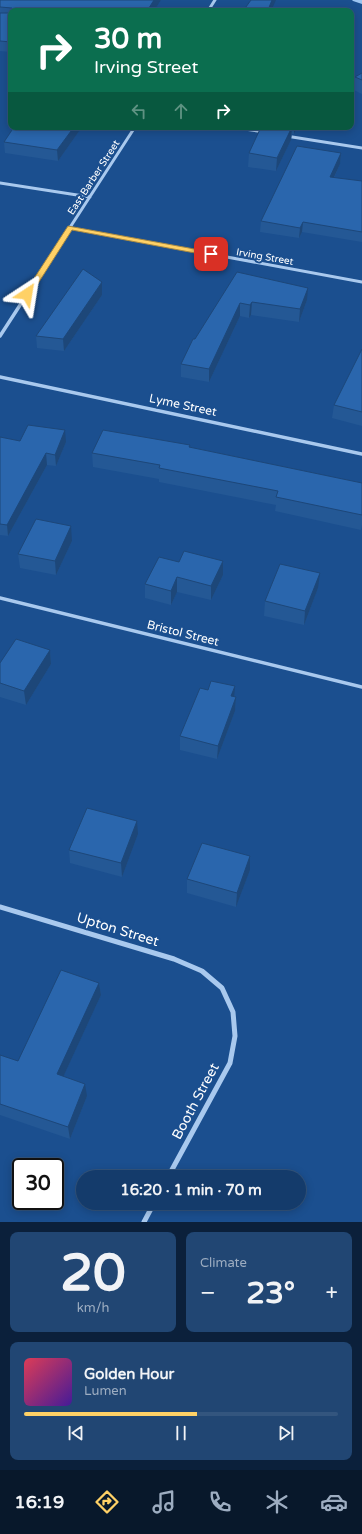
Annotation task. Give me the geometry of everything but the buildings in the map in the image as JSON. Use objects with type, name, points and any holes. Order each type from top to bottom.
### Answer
[{"type":"street","name":"East Barber Street","points":[[0,336],[133,130]]},
{"type":"street","points":[[251,130],[270,133]]},
{"type":"street","points":[[278,135],[362,148]]},
{"type":"street","points":[[0,183],[90,197]]},
{"type":"street","name":"Irving Street","points":[[70,228],[362,282]]},
{"type":"street","name":"Lyme Street","points":[[0,377],[362,454]]},
{"type":"street","name":"Bristol Street","points":[[0,598],[362,687]]},
{"type":"street","name":"Upton Street","points":[[0,907],[174,959],[202,971],[222,988]]},
{"type":"street","name":"Booth Street","points":[[172,1170],[230,1063],[235,1036],[233,1012],[222,988]]},
{"type":"street","points":[[144,1222],[150,1210]]},
{"type":"waterway","points":[[355,0],[362,2]]},
{"type":"route","points":[[27,294],[70,228],[211,254]]}]
